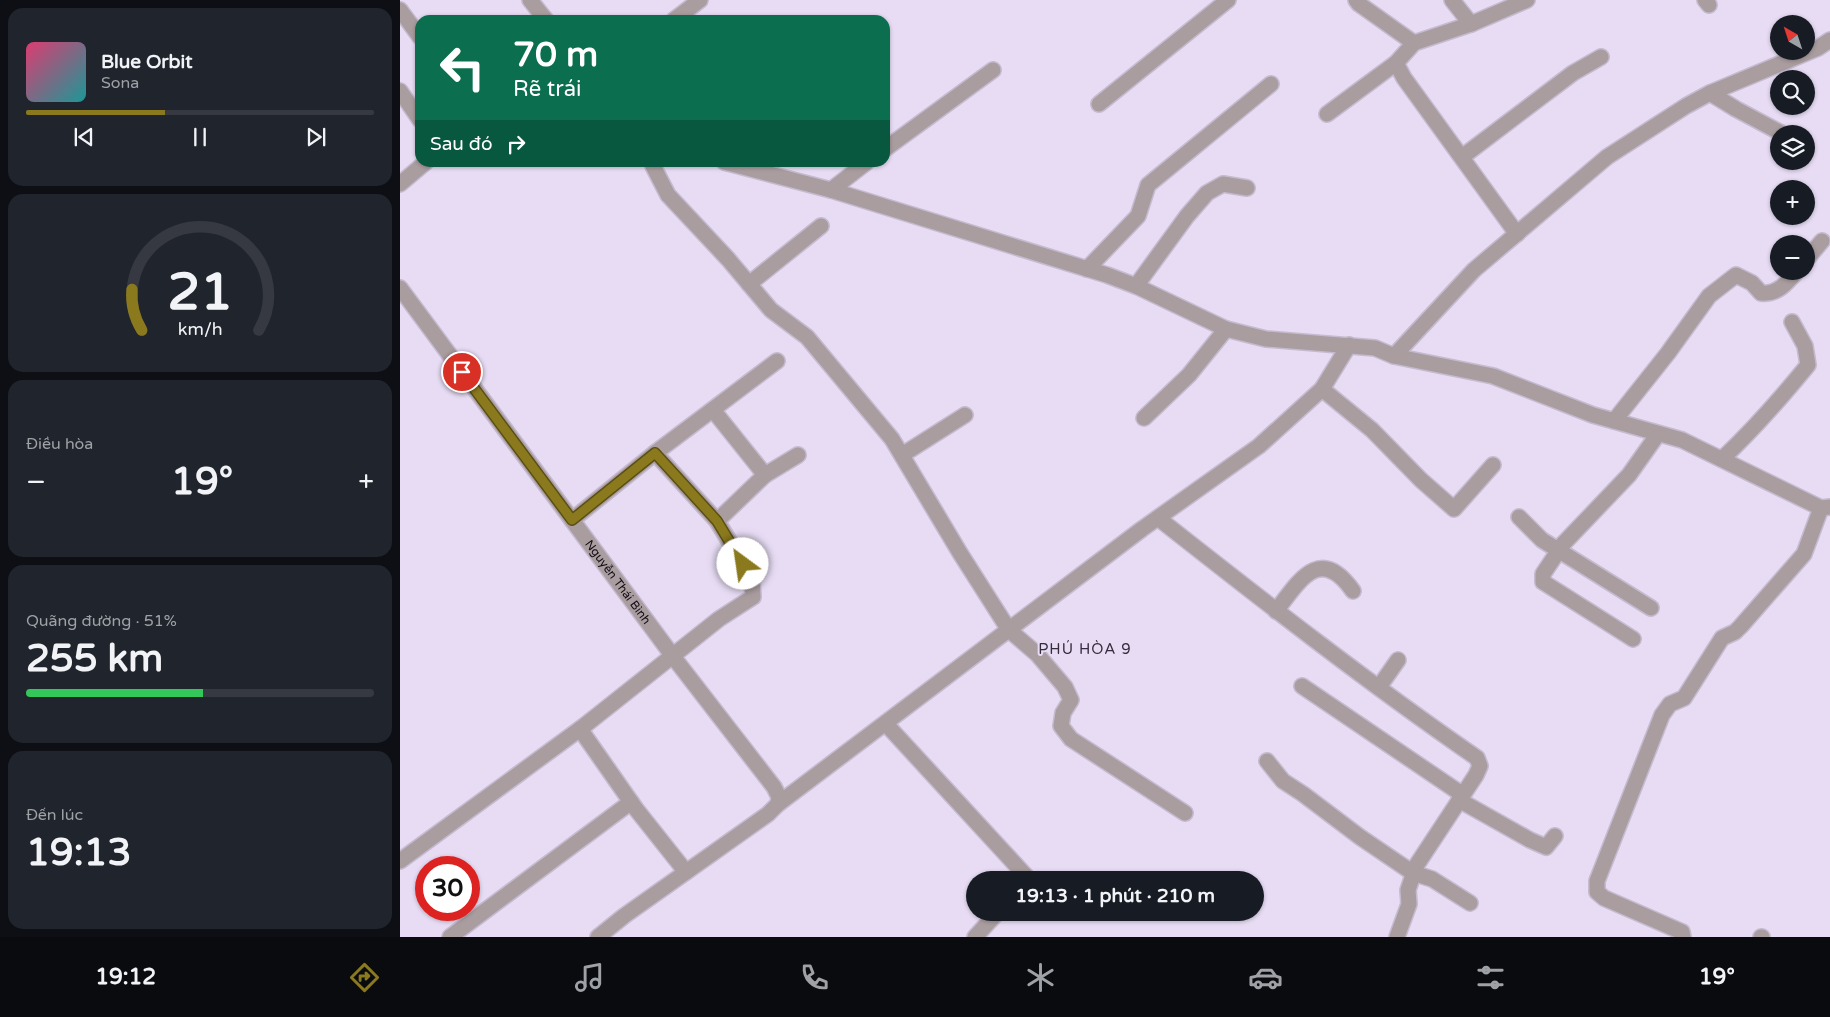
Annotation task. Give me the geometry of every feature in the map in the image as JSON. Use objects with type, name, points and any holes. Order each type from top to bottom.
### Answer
[{"type":"street","points":[[530,0],[542,15]]},
{"type":"street","points":[[680,15],[700,0]]},
{"type":"street","points":[[1099,104],[1228,0]]},
{"type":"street","points":[[1356,0],[1414,42]]},
{"type":"street","points":[[1452,0],[1471,24]]},
{"type":"street","points":[[1327,114],[1396,63],[1414,42],[1471,24],[1527,0]]},
{"type":"street","points":[[400,10],[415,30]]},
{"type":"street","points":[[1394,356],[1474,270],[1607,157],[1686,106],[1710,93],[1818,48],[1830,40]]},
{"type":"street","points":[[1462,157],[1573,73],[1600,57]]},
{"type":"street","points":[[1396,63],[1404,78],[1517,234]]},
{"type":"street","points":[[890,145],[993,70]]},
{"type":"street","points":[[1087,269],[1138,216],[1148,185],[1271,84]]},
{"type":"street","points":[[400,91],[415,113]]},
{"type":"street","points":[[1710,93],[1770,127]]},
{"type":"street","points":[[400,184],[420,167]]},
{"type":"street","points":[[654,167],[668,195],[771,310],[807,337],[892,439],[1009,630],[1037,654],[1065,687],[1071,700],[1063,713],[1061,726],[1071,739],[1185,813]]},
{"type":"street","points":[[746,167],[831,190],[1087,269],[1136,286],[1226,329],[1266,338],[1375,348],[1394,356],[1493,376],[1593,415],[1682,440],[1826,507],[1804,554],[1741,626],[1735,632],[1722,638],[1684,698],[1670,704],[1662,715],[1597,882],[1597,892],[1604,898],[1682,932],[1684,936]]},
{"type":"street","points":[[831,190],[861,167]]},
{"type":"street","points":[[1136,286],[1187,216],[1207,193],[1223,184],[1247,188]]},
{"type":"street","points":[[749,284],[821,226]]},
{"type":"street","points":[[1815,249],[1822,241]]},
{"type":"street","points":[[1614,421],[1709,296],[1736,276],[1752,283],[1761,293],[1771,294],[1789,280]]},
{"type":"street","name":"Nguyễn Thái Bình","points":[[400,288],[673,656],[774,787],[780,797],[778,804]]},
{"type":"street","points":[[1722,459],[1774,407],[1808,365],[1805,346],[1792,322]]},
{"type":"street","points":[[1144,418],[1189,375],[1226,329]]},
{"type":"street","points":[[598,937],[624,916],[768,814],[778,804],[1158,518],[1259,446],[1322,389],[1349,345]]},
{"type":"street","points":[[572,520],[655,453],[777,362]]},
{"type":"street","points":[[1322,389],[1372,430],[1421,480],[1454,509],[1493,465]]},
{"type":"street","points":[[713,410],[765,475]]},
{"type":"street","points":[[902,455],[965,415]]},
{"type":"street","points":[[1633,640],[1543,582],[1543,574],[1559,550],[1629,474],[1658,434]]},
{"type":"street","points":[[400,861],[580,729],[719,619],[753,597],[752,579],[717,521],[655,453]]},
{"type":"street","points":[[717,521],[765,475],[798,455]]},
{"type":"street","points":[[1519,517],[1542,540],[1651,608]]},
{"type":"street","points":[[1158,518],[1276,611],[1477,758],[1480,766],[1476,775],[1416,866],[1408,890],[1409,904],[1397,937]]},
{"type":"street","points":[[1276,611],[1296,584],[1312,570],[1326,568],[1344,579],[1352,591]]},
{"type":"street","points":[[1379,688],[1398,660]]},
{"type":"street","points":[[1302,686],[1461,797],[1530,840],[1546,847],[1555,836]]},
{"type":"street","points":[[886,724],[1021,871]]},
{"type":"street","points":[[580,729],[631,802],[686,872]]},
{"type":"street","points":[[1267,761],[1283,781],[1360,837],[1413,873],[1432,878],[1470,903]]},
{"type":"street","points":[[450,937],[631,802]]},
{"type":"street","points":[[974,937],[989,921]]},
{"type":"district","name":"PHÚ HÒA 9","points":[[1085,649]]},
{"type":"route","points":[[462,372],[572,520],[655,453],[717,521],[743,564]]}]
